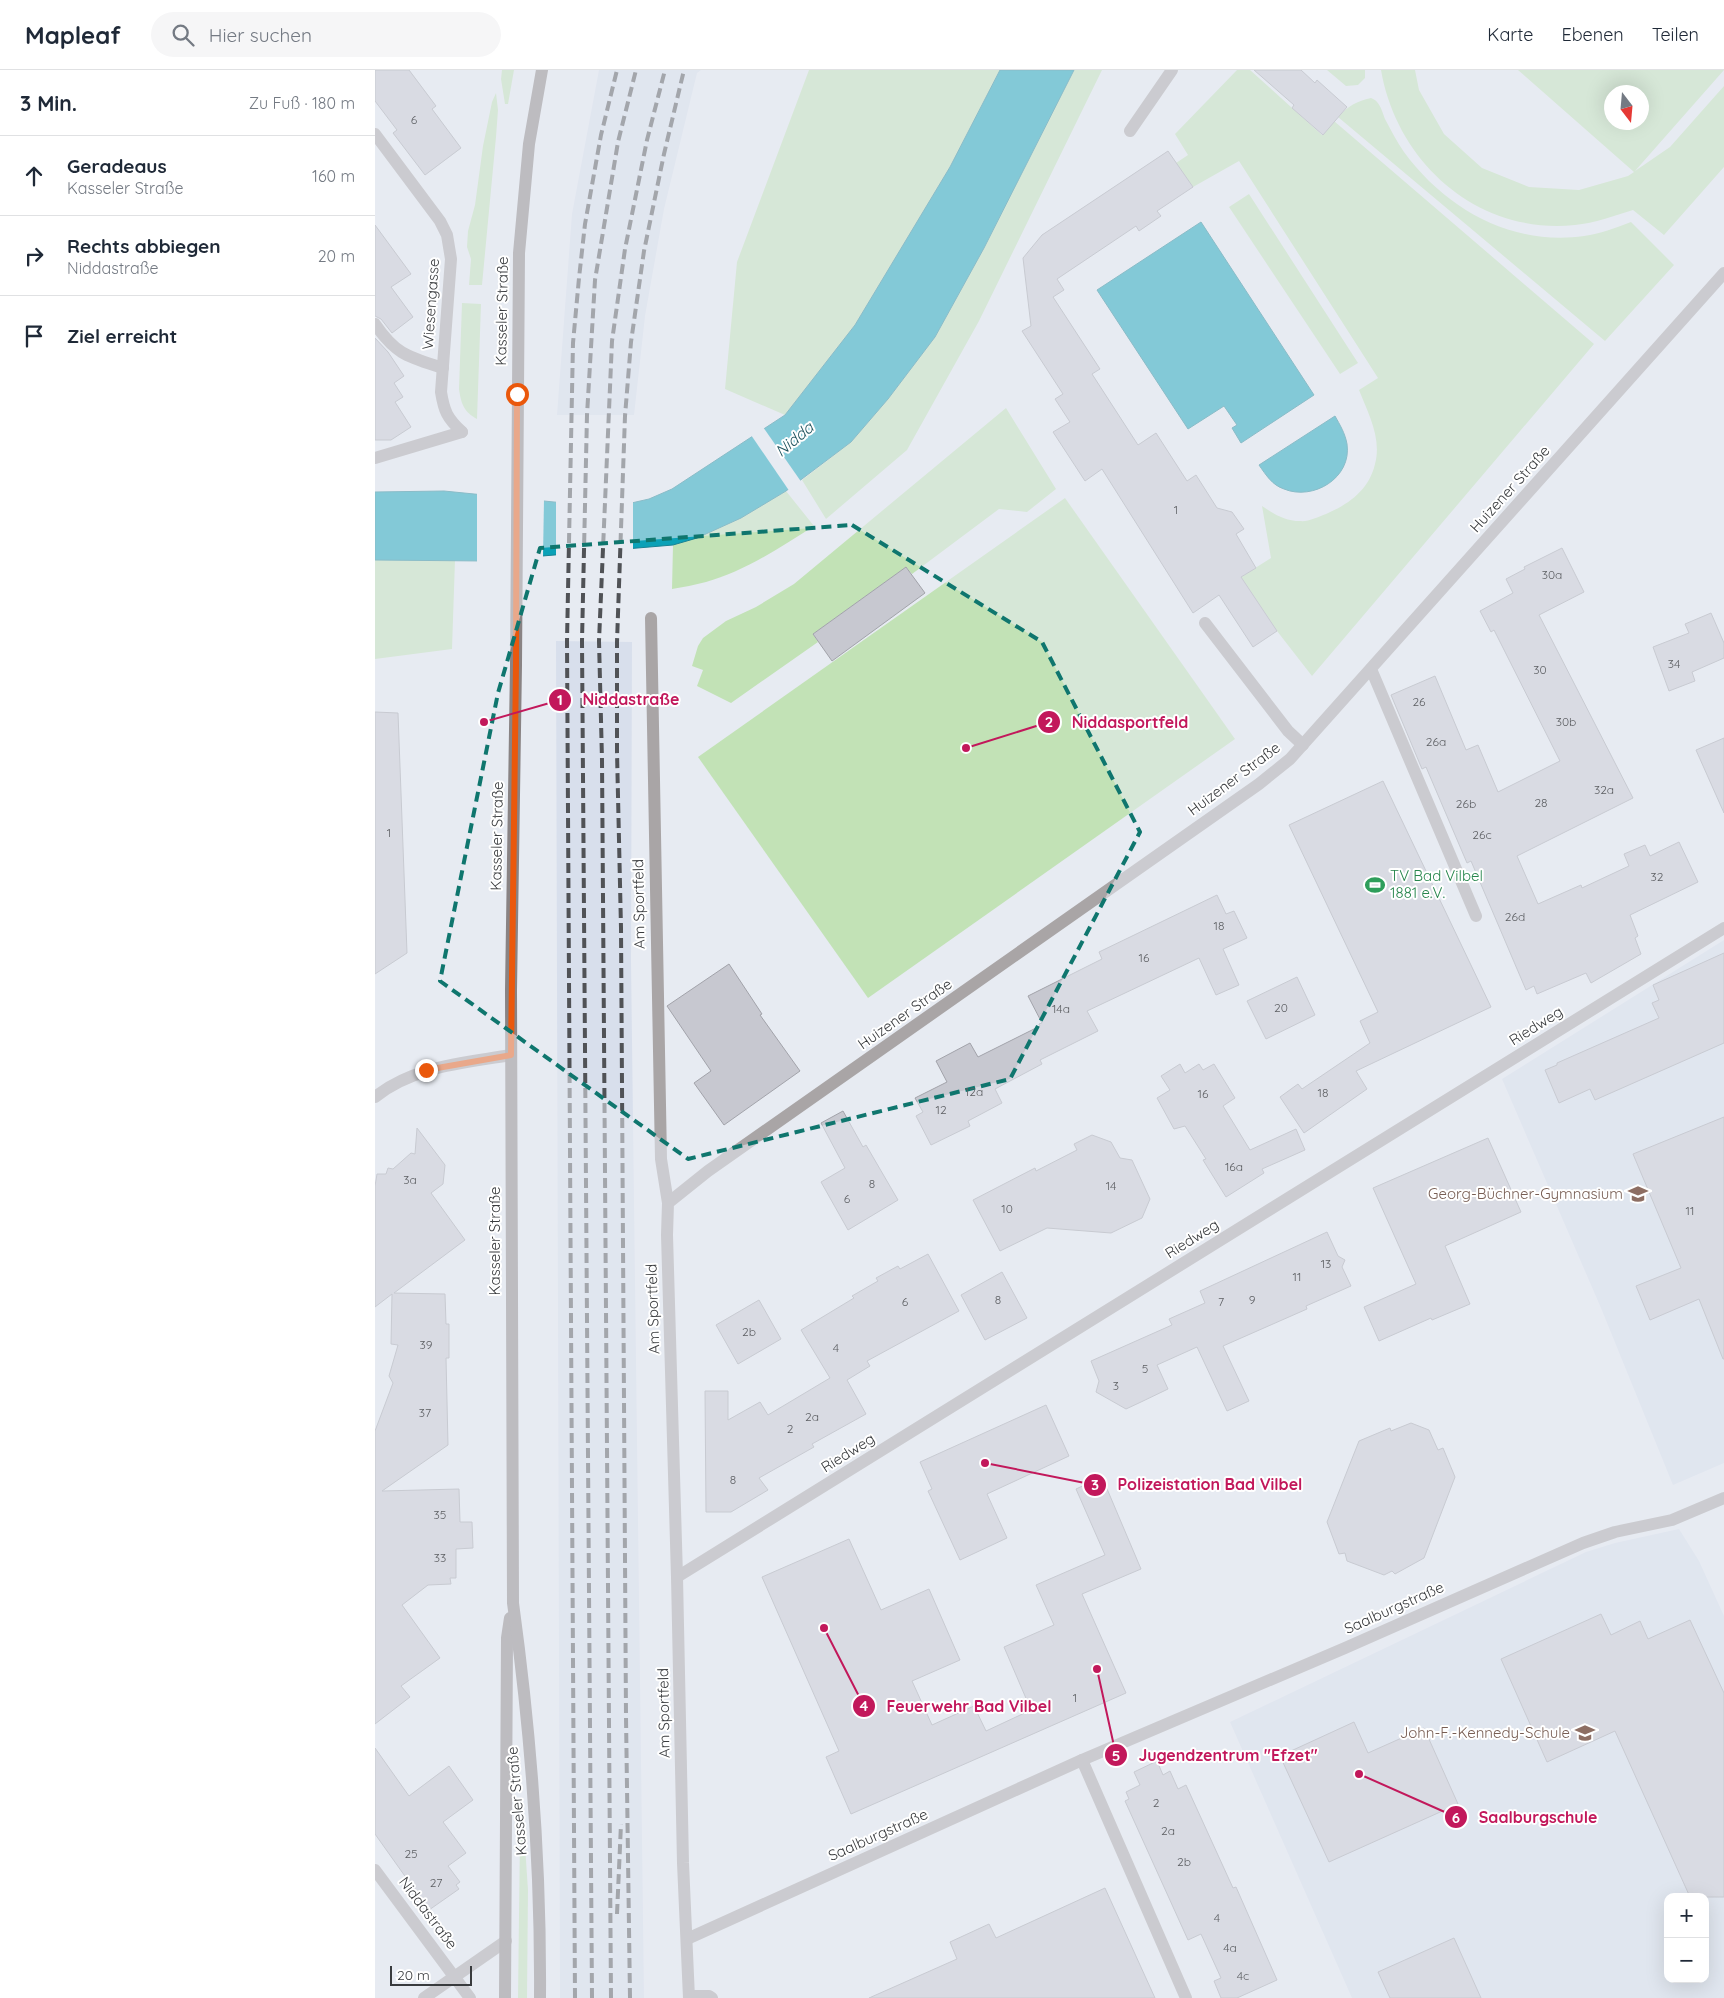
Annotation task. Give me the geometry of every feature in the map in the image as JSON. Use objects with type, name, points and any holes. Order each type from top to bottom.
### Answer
[{"type":"main road","name":"Kasseler Straße","points":[[540,1998],[539,1869],[521,1662],[513,1603],[511,1055],[519,252],[529,144],[542,70]]},
{"type":"main road","name":"Kasseler Straße","points":[[505,1998],[507,1638],[513,1603]]},
{"type":"street","points":[[1130,132],[1172,70]]},
{"type":"street","name":"Wiesengasse","points":[[375,134],[440,221],[447,235],[451,259],[441,392],[443,408],[450,421],[462,432],[375,458]]},
{"type":"street","name":"Huizener Straße","points":[[668,1204],[708,1171],[1259,784],[1290,759],[1724,274]]},
{"type":"street","points":[[375,324],[387,341],[408,356],[443,368]]},
{"type":"street","name":"Am Sportfeld","points":[[651,618],[661,1159],[668,1204],[667,1235],[683,1863],[689,1997]]},
{"type":"street","points":[[1205,623],[1288,730],[1303,745]]},
{"type":"street","points":[[1371,669],[1476,916]]},
{"type":"street","name":"Riedweg","points":[[677,1577],[1724,928]]},
{"type":"street","points":[[375,1097],[399,1081],[426,1070],[511,1055]]},
{"type":"street","name":"Saalburgstraße","points":[[687,1939],[1082,1760],[1345,1648],[1583,1543],[1615,1532],[1671,1520],[1724,1498]]},
{"type":"street","points":[[1082,1760],[1186,1998]]},
{"type":"street","name":"Niddastraße","points":[[375,1870],[470,1998]]},
{"type":"street","points":[[424,1998],[506,1941]]},
{"type":"street","points":[[689,1997],[709,1996],[711,1998]]},
{"type":"highlighted area","points":[[852,525],[1042,642],[1140,832],[1010,1079],[688,1159],[440,981],[498,693],[540,548]]},
{"type":"shaded area","points":[[599,70],[701,70],[697,73],[664,209],[645,316],[634,415],[557,415],[572,214]]},
{"type":"shaded area","points":[[556,641],[632,642],[631,961],[644,1998],[560,1998]]},
{"type":"shaded area","name":"Georg-Büchner-Gymnasium","points":[[1724,940],[1724,1463],[1673,1485],[1601,1308],[1502,1079]]},
{"type":"shaded area","name":"John-F.-Kennedy-Schule","points":[[1679,1529],[1699,1561],[1724,1616],[1724,1998],[1352,1998],[1230,1722],[1586,1552],[1615,1543]]},
{"type":"green space","points":[[502,70],[514,70],[508,104],[505,104],[501,79]]},
{"type":"green space","points":[[809,70],[1000,70],[950,167],[855,325],[785,415],[725,389],[737,262]]},
{"type":"green space","points":[[1074,70],[1102,70],[979,321],[907,450],[826,519],[802,480],[851,442],[888,399],[935,337],[984,248]]},
{"type":"green space","points":[[1237,70],[1250,70],[1322,135],[1334,121],[1594,344],[1312,676],[1277,631],[1241,577],[1271,558],[1262,506],[1275,514],[1295,521],[1310,520],[1343,506],[1363,489],[1375,464],[1377,445],[1373,426],[1359,390],[1378,378],[1239,161],[1193,187],[1176,163],[1188,155],[1175,134]]},
{"type":"green space","points":[[1327,70],[1365,70],[1365,78],[1358,85],[1346,86]]},
{"type":"green space","points":[[1381,70],[1415,70],[1419,90],[1444,134],[1482,168],[1529,187],[1579,190],[1628,176],[1634,172],[1518,70],[1724,70],[1635,171],[1670,147],[1724,86],[1724,167],[1664,235],[1633,210],[1575,225],[1539,225],[1506,218],[1475,205],[1448,186],[1424,163],[1404,135],[1390,104]]},
{"type":"green space","points":[[496,93],[498,110],[482,285],[469,285],[471,259],[467,247],[468,231],[475,205],[483,146],[492,102]]},
{"type":"green space","points":[[1371,98],[1381,108],[1385,119],[1404,152],[1421,172],[1440,191],[1482,219],[1506,229],[1531,235],[1557,238],[1590,235],[1631,222],[1674,265],[1605,341],[1338,117],[1353,104]]},
{"type":"green space","points":[[1249,194],[1358,363],[1340,374],[1229,207]]},
{"type":"green space","points":[[462,303],[481,304],[477,419],[464,407],[459,389]]},
{"type":"green space","points":[[1006,408],[1056,489],[1027,512],[999,509],[912,574],[906,567],[813,634],[818,642],[731,703],[697,686],[703,670],[692,666],[698,646],[703,638],[726,621],[756,607],[794,584]]},
{"type":"green space","points":[[786,491],[814,526],[762,558],[734,572],[706,582],[672,589],[673,545],[703,535],[731,522]]},
{"type":"green space","points":[[1065,498],[1235,739],[868,998],[698,757]]},
{"type":"green space","points":[[375,560],[455,560],[452,649],[375,659]]},
{"type":"green space","points":[[524,1831],[528,1890],[527,1998],[518,1998],[520,1833]]},
{"type":"water","name":"Nidda","points":[[1000,70],[1074,70],[984,248],[935,337],[888,399],[851,442],[786,491],[741,518],[697,538],[673,545],[483,561],[375,560],[375,492],[444,491],[594,506],[627,504],[649,499],[672,489],[785,415],[855,325],[950,167]]},
{"type":"water","points":[[1201,222],[1314,395],[1241,443],[1232,428],[1237,425],[1224,406],[1188,429],[1097,290]]},
{"type":"water","points":[[1335,416],[1344,433],[1347,444],[1347,456],[1337,476],[1328,484],[1307,492],[1295,492],[1280,487],[1267,476],[1259,465]]},
{"type":"pier","points":[[763,427],[802,483],[790,492],[751,435]]},
{"type":"pier","points":[[477,492],[544,498],[543,558],[477,563]]},
{"type":"pier","points":[[556,499],[594,503],[633,500],[633,552],[556,557]]},
{"type":"building","points":[[375,70],[409,70],[436,106],[432,109],[461,148],[425,175],[393,133],[397,130],[375,101]]},
{"type":"building","points":[[1254,70],[1301,70],[1315,83],[1317,80],[1347,107],[1323,135],[1292,108],[1294,105]]},
{"type":"building","points":[[1168,151],[1193,187],[1157,211],[1161,216],[1139,231],[1136,226],[1057,279],[1064,290],[1053,297],[1100,369],[1092,374],[1138,445],[1156,433],[1187,481],[1196,475],[1217,508],[1232,512],[1244,529],[1236,534],[1256,568],[1241,577],[1277,631],[1253,647],[1219,595],[1193,613],[1102,469],[1085,481],[1053,432],[1070,422],[1055,399],[1063,394],[1022,331],[1031,326],[1023,258],[1042,235]]},
{"type":"building","points":[[375,225],[411,274],[391,287],[413,317],[392,333],[381,319],[375,316]]},
{"type":"building","points":[[375,338],[388,352],[404,376],[394,383],[403,397],[395,402],[411,427],[391,440],[375,440]]},
{"type":"building","points":[[1562,548],[1584,592],[1539,615],[1633,798],[1517,856],[1538,904],[1581,885],[1582,888],[1629,866],[1624,854],[1645,845],[1650,856],[1679,842],[1698,882],[1630,915],[1638,936],[1635,938],[1641,954],[1591,983],[1586,973],[1537,994],[1534,986],[1526,990],[1471,861],[1467,863],[1426,767],[1422,769],[1391,695],[1435,676],[1466,750],[1478,745],[1498,792],[1560,761],[1494,630],[1491,632],[1480,611],[1513,593],[1506,579],[1525,569],[1524,567]]},
{"type":"building","points":[[906,567],[925,593],[832,661],[813,634]]},
{"type":"building","points":[[1711,613],[1724,643],[1724,658],[1692,672],[1695,681],[1669,691],[1653,647],[1689,633],[1685,624]]},
{"type":"building","points":[[375,712],[398,713],[407,953],[375,974]]},
{"type":"building","points":[[1724,738],[1724,813],[1696,750]]},
{"type":"building","name":"TV Bad Vilbel 1881 e.V.","points":[[1383,781],[1491,1007],[1356,1071],[1367,1089],[1304,1133],[1280,1097],[1298,1084],[1302,1089],[1370,1043],[1360,1021],[1378,1012],[1289,825]]},
{"type":"building","points":[[1217,895],[1226,914],[1234,911],[1247,938],[1223,949],[1239,985],[1216,995],[1199,958],[1087,1011],[1098,1031],[1040,1060],[1042,1064],[995,1089],[1002,1103],[968,1121],[970,1126],[931,1145],[916,1116],[923,1112],[915,1098],[947,1082],[936,1061],[970,1043],[978,1057],[1040,1026],[1039,1024],[1042,1023],[1028,996],[1102,959],[1099,952]]},
{"type":"building","points":[[1724,953],[1724,1043],[1595,1100],[1590,1089],[1559,1103],[1545,1070],[1659,1018],[1652,1003],[1659,1000],[1653,985]]},
{"type":"building","points":[[729,964],[762,1014],[760,1015],[800,1071],[724,1125],[694,1083],[711,1071],[667,1006]]},
{"type":"building","points":[[1297,977],[1315,1015],[1266,1039],[1247,1001]]},
{"type":"building","points":[[1180,1064],[1185,1073],[1199,1064],[1203,1070],[1214,1064],[1235,1098],[1223,1106],[1250,1150],[1296,1129],[1305,1150],[1262,1169],[1264,1173],[1226,1197],[1203,1160],[1206,1159],[1185,1126],[1174,1129],[1157,1098],[1170,1090],[1161,1076]]},
{"type":"building","points":[[843,1111],[863,1147],[866,1145],[898,1200],[848,1230],[821,1182],[845,1168],[821,1123]]},
{"type":"building","points":[[1724,1117],[1723,1359],[1699,1299],[1650,1320],[1636,1286],[1681,1268],[1633,1154]]},
{"type":"building","points":[[417,1128],[445,1165],[443,1184],[431,1193],[465,1240],[394,1293],[445,1294],[446,1324],[449,1324],[449,1358],[446,1358],[448,1445],[382,1491],[459,1489],[460,1522],[472,1522],[473,1548],[456,1549],[456,1578],[450,1578],[451,1584],[428,1585],[402,1605],[440,1658],[401,1686],[410,1697],[375,1724],[375,1431],[393,1383],[389,1376],[398,1345],[391,1344],[392,1294],[375,1307],[375,1186],[377,1174],[386,1174],[388,1168],[393,1169],[411,1153],[415,1154]]},
{"type":"building","points":[[1092,1135],[1111,1142],[1120,1158],[1132,1160],[1150,1199],[1142,1218],[1111,1233],[1047,1228],[1000,1251],[973,1200],[1035,1168],[1036,1171],[1077,1150],[1074,1144]]},
{"type":"building","points":[[1488,1138],[1521,1212],[1445,1246],[1470,1304],[1432,1320],[1431,1318],[1379,1341],[1364,1307],[1416,1284],[1373,1188]]},
{"type":"building","points":[[1327,1232],[1338,1256],[1345,1260],[1342,1267],[1351,1286],[1306,1306],[1307,1309],[1223,1346],[1249,1401],[1227,1411],[1197,1347],[1157,1365],[1168,1389],[1126,1409],[1096,1392],[1099,1381],[1091,1361],[1172,1325],[1169,1319],[1205,1303],[1200,1291]]},
{"type":"building","points":[[928,1254],[959,1311],[867,1361],[870,1366],[847,1380],[866,1414],[812,1444],[814,1447],[759,1478],[768,1490],[731,1512],[706,1512],[705,1391],[728,1391],[728,1420],[760,1402],[768,1415],[830,1378],[801,1330],[854,1298],[852,1296],[878,1281],[876,1278],[898,1266],[900,1269]]},
{"type":"building","points":[[1002,1272],[1027,1318],[985,1340],[961,1295]]},
{"type":"building","points":[[759,1300],[781,1339],[738,1364],[716,1325]]},
{"type":"building","points":[[1046,1405],[1069,1456],[987,1494],[1007,1538],[960,1560],[928,1491],[932,1489],[920,1462]]},
{"type":"building","points":[[1411,1423],[1429,1430],[1438,1450],[1443,1448],[1455,1477],[1424,1558],[1395,1574],[1392,1571],[1384,1575],[1347,1561],[1345,1553],[1339,1554],[1327,1522],[1359,1441],[1390,1428],[1391,1431]]},
{"type":"building","points":[[1102,1477],[1141,1569],[1082,1594],[1126,1693],[851,1814],[826,1757],[839,1751],[762,1577],[849,1539],[881,1610],[929,1589],[960,1660],[912,1681],[932,1725],[974,1706],[986,1731],[1031,1710],[1004,1647],[1054,1625],[1036,1585],[1105,1555],[1076,1489]]},
{"type":"building","points":[[1601,1614],[1611,1635],[1640,1621],[1648,1639],[1690,1620],[1724,1693],[1724,1897],[1709,1897],[1709,1893],[1688,1893],[1615,1731],[1547,1762],[1501,1659]]},
{"type":"building","points":[[1354,1722],[1368,1753],[1424,1728],[1458,1804],[1329,1862],[1280,1756]]},
{"type":"building","points":[[375,1748],[409,1796],[449,1766],[473,1800],[443,1822],[466,1853],[448,1866],[460,1882],[456,1885],[459,1889],[429,1910],[375,1834]]},
{"type":"building","points":[[1157,1761],[1163,1775],[1170,1771],[1178,1789],[1186,1785],[1233,1888],[1236,1887],[1277,1980],[1237,1998],[1221,1998],[1214,1981],[1221,1978],[1201,1934],[1188,1940],[1125,1801],[1129,1799],[1126,1792],[1140,1785],[1134,1772]]},
{"type":"building","points":[[1105,1888],[1155,1998],[869,1998],[957,1959],[950,1942],[989,1924],[996,1938]]},
{"type":"building","points":[[1454,1938],[1481,1998],[1390,1998],[1378,1972]]},
{"type":"railway","points":[[575,1998],[567,641],[573,343],[585,224],[601,135],[617,70]]},
{"type":"railway","points":[[592,1998],[582,641],[587,415],[595,280],[618,142],[636,70]]},
{"type":"railway","points":[[611,1998],[602,760],[599,641],[612,341],[625,249],[647,140],[665,70]]},
{"type":"railway","points":[[630,1998],[617,642],[625,416],[631,342],[644,251],[684,70]]},
{"type":"railway","points":[[617,1914],[621,1824]]},
{"type":"place","name":"Niddastraße","points":[[484,722]]},
{"type":"place","name":"Niddasportfeld","points":[[966,748]]},
{"type":"place","name":"TV Bad Vilbel 1881 e.V.","points":[[1375,885]]},
{"type":"place","name":"Georg-Büchner-Gymnasium","points":[[1638,1194]]},
{"type":"place","name":"Polizeistation Bad Vilbel","points":[[985,1463]]},
{"type":"place","name":"Feuerwehr Bad Vilbel","points":[[824,1628]]},
{"type":"place","name":"Jugendzentrum \"Efzet\"","points":[[1097,1669]]},
{"type":"place","name":"John-F.-Kennedy-Schule","points":[[1585,1733]]},
{"type":"place","name":"Saalburgschule","points":[[1359,1774]]},
{"type":"route","points":[[426,1070],[511,1055],[517,394]]}]
